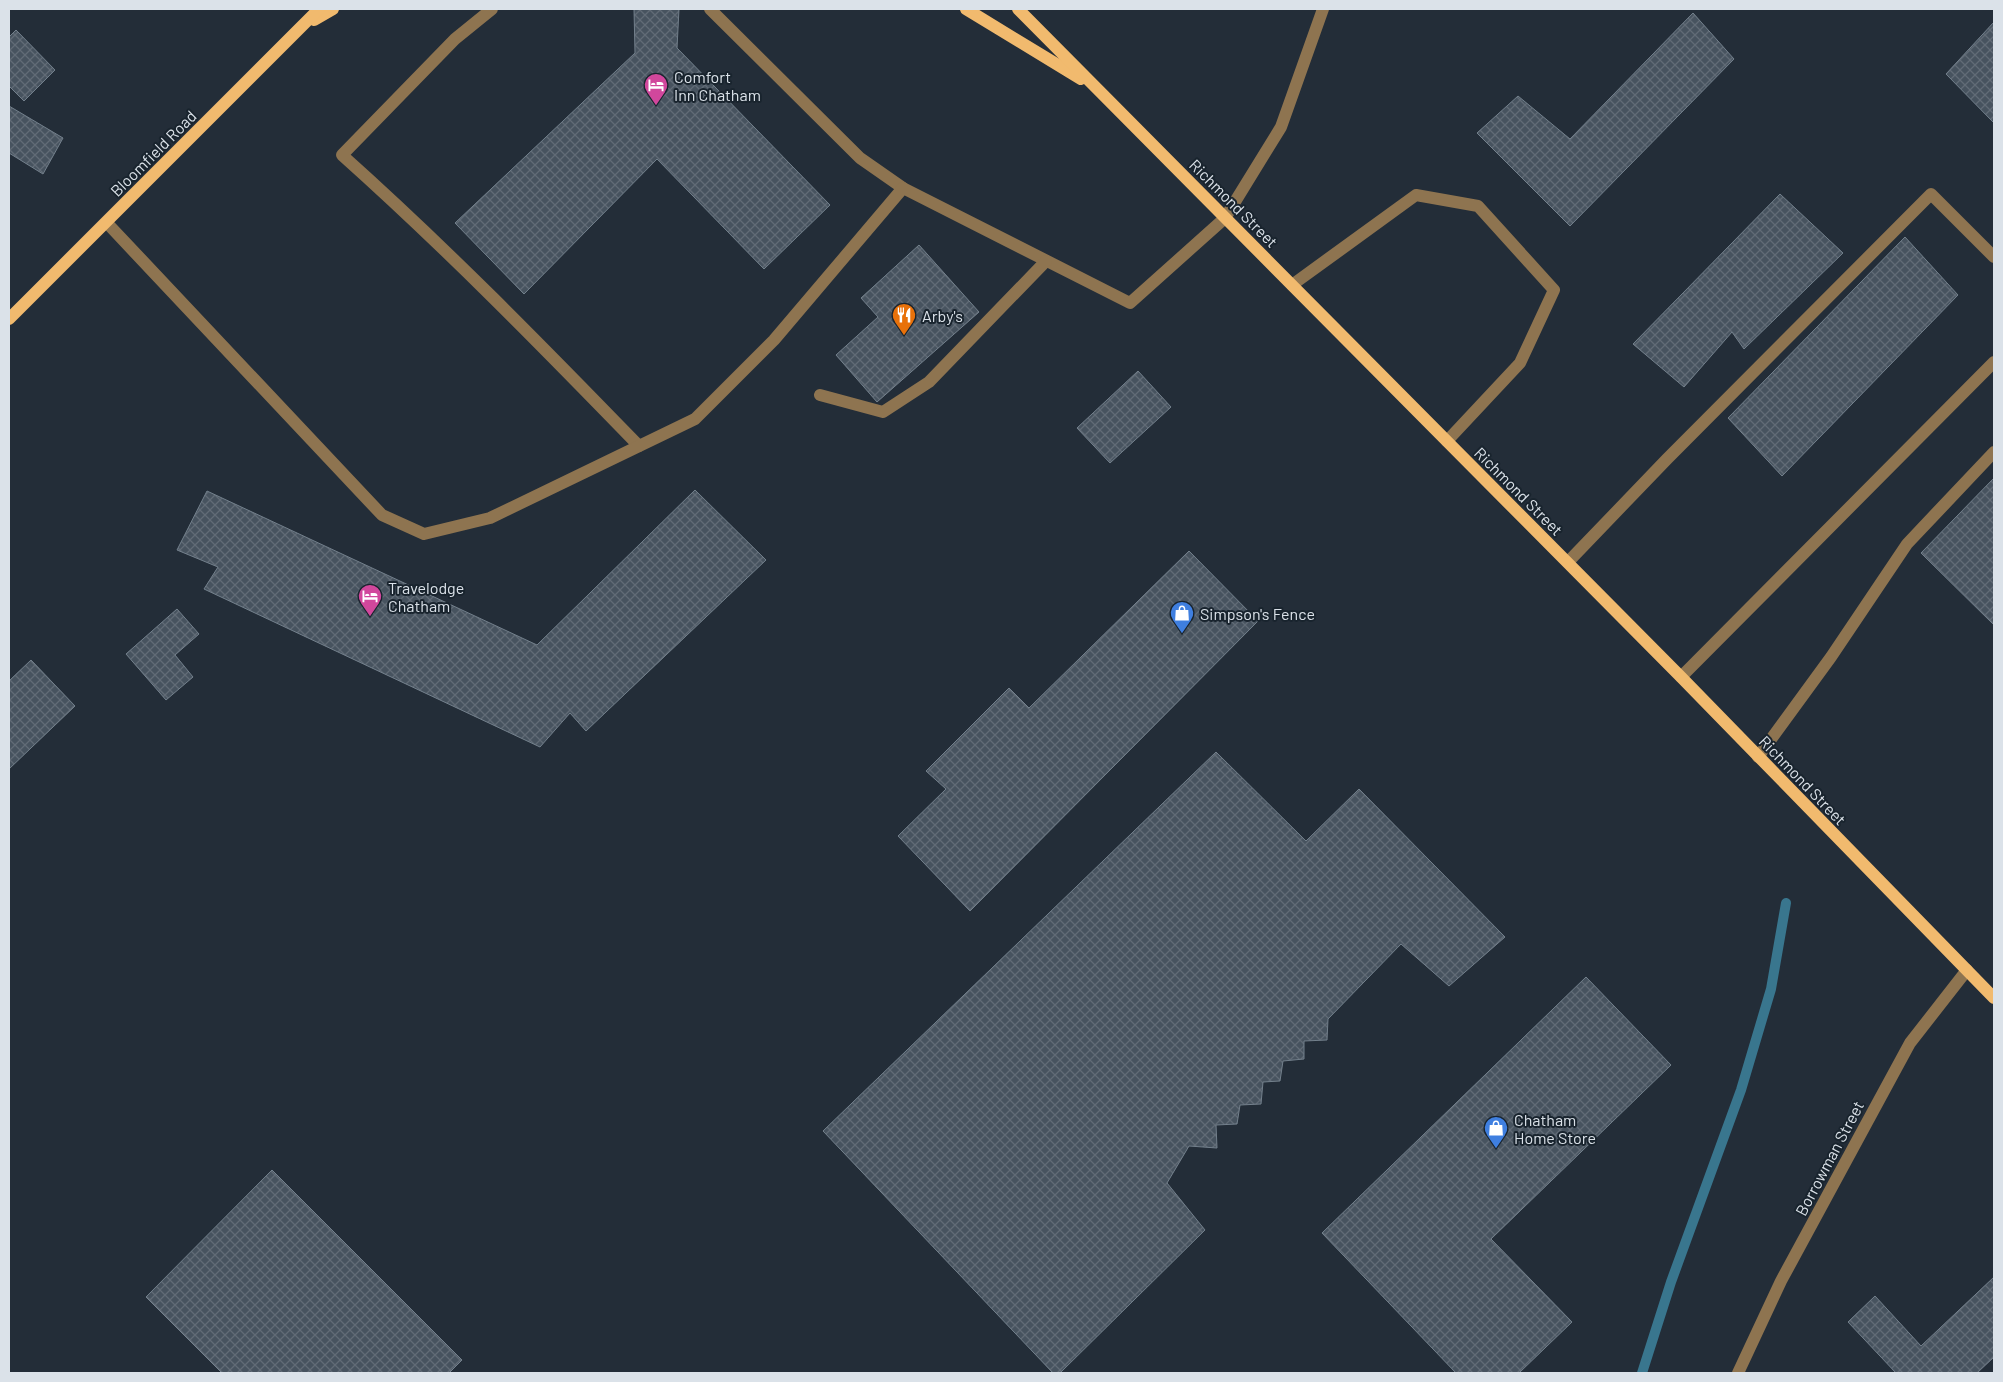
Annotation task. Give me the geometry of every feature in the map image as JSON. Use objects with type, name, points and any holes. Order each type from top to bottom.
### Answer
[{"type":"main road","name":"Bloomfield Road","points":[[9,319],[319,9]]},
{"type":"main road","points":[[299,29],[333,9]]},
{"type":"main road","points":[[966,9],[1098,90]]},
{"type":"main road","name":"Richmond Street","points":[[1018,9],[1568,562],[1994,998]]},
{"type":"street","points":[[492,9],[455,39],[342,155],[406,212],[515,317],[639,446]]},
{"type":"street","points":[[710,9],[860,158],[903,188],[1130,303],[1225,218],[1281,128],[1323,9]]},
{"type":"street","points":[[107,223],[382,515],[424,534],[490,518],[695,419],[774,340],[903,188]]},
{"type":"street","points":[[1568,562],[1667,459],[1931,194],[1994,258]]},
{"type":"street","points":[[1292,285],[1416,195],[1478,206],[1554,290],[1520,363],[1447,441]]},
{"type":"street","points":[[820,395],[883,412],[929,382],[1046,261]]},
{"type":"street","points":[[1681,677],[1994,362]]},
{"type":"street","points":[[1758,757],[1831,658],[1907,544],[1994,452]]},
{"type":"street","name":"Borrowman Street","points":[[1738,1373],[1781,1281],[1910,1043],[1966,970]]},
{"type":"building","name":"Comfort Inn Chatham","points":[[634,9],[679,9],[677,48],[830,205],[764,269],[657,159],[524,294],[455,223],[635,53]]},
{"type":"building","points":[[1693,13],[1734,59],[1570,226],[1477,133],[1518,96],[1570,139]]},
{"type":"building","points":[[1994,22],[1994,123],[1946,74]]},
{"type":"building","points":[[16,30],[55,70],[24,101],[9,86],[9,37]]},
{"type":"building","points":[[9,106],[63,138],[43,174],[9,153]]},
{"type":"building","points":[[1780,194],[1843,253],[1744,349],[1732,332],[1684,387],[1633,344]]},
{"type":"building","points":[[1905,237],[1958,295],[1782,476],[1728,418]]},
{"type":"building","name":"Arby's","points":[[919,245],[979,312],[877,402],[836,355],[878,317],[861,298]]},
{"type":"building","points":[[1138,371],[1171,407],[1110,463],[1077,428]]},
{"type":"building","points":[[1994,478],[1994,625],[1921,553]]},
{"type":"building","name":"Travelodge Chatham","points":[[695,490],[766,560],[586,731],[570,713],[540,747],[204,589],[218,567],[177,550],[207,491],[537,645]]},
{"type":"building","points":[[1189,551],[1258,621],[970,911],[898,836],[946,789],[926,771],[1009,688],[1029,708]]},
{"type":"building","points":[[177,609],[199,634],[175,655],[193,677],[166,700],[126,654]]},
{"type":"building","points":[[31,660],[75,706],[9,769],[9,681]]},
{"type":"building","points":[[1216,752],[1306,841],[1359,789],[1505,937],[1449,986],[1401,944],[1328,1019],[1327,1040],[1304,1041],[1304,1059],[1283,1061],[1280,1081],[1263,1082],[1261,1104],[1240,1105],[1237,1124],[1216,1125],[1217,1148],[1189,1146],[1167,1183],[1205,1230],[1060,1373],[1053,1373],[823,1131]]},
{"type":"building","name":"Chatham Home Store","points":[[1586,977],[1671,1065],[1491,1239],[1572,1322],[1519,1373],[1456,1373],[1322,1233]]},
{"type":"building","points":[[272,1170],[462,1360],[449,1373],[222,1373],[146,1297]]},
{"type":"building","points":[[1994,1277],[1994,1357],[1977,1373],[1896,1373],[1848,1322],[1875,1296],[1921,1346]]},
{"type":"waterway","points":[[1642,1373],[1671,1282],[1741,1090],[1771,989],[1786,903]]},
{"type":"place","name":"Comfort Inn Chatham","points":[[656,106]]},
{"type":"place","name":"Arby's","points":[[904,336]]},
{"type":"place","name":"Travelodge Chatham","points":[[370,617]]},
{"type":"place","name":"Simpson's Fence","points":[[1182,634]]},
{"type":"place","name":"Chatham Home Store","points":[[1496,1149]]}]
